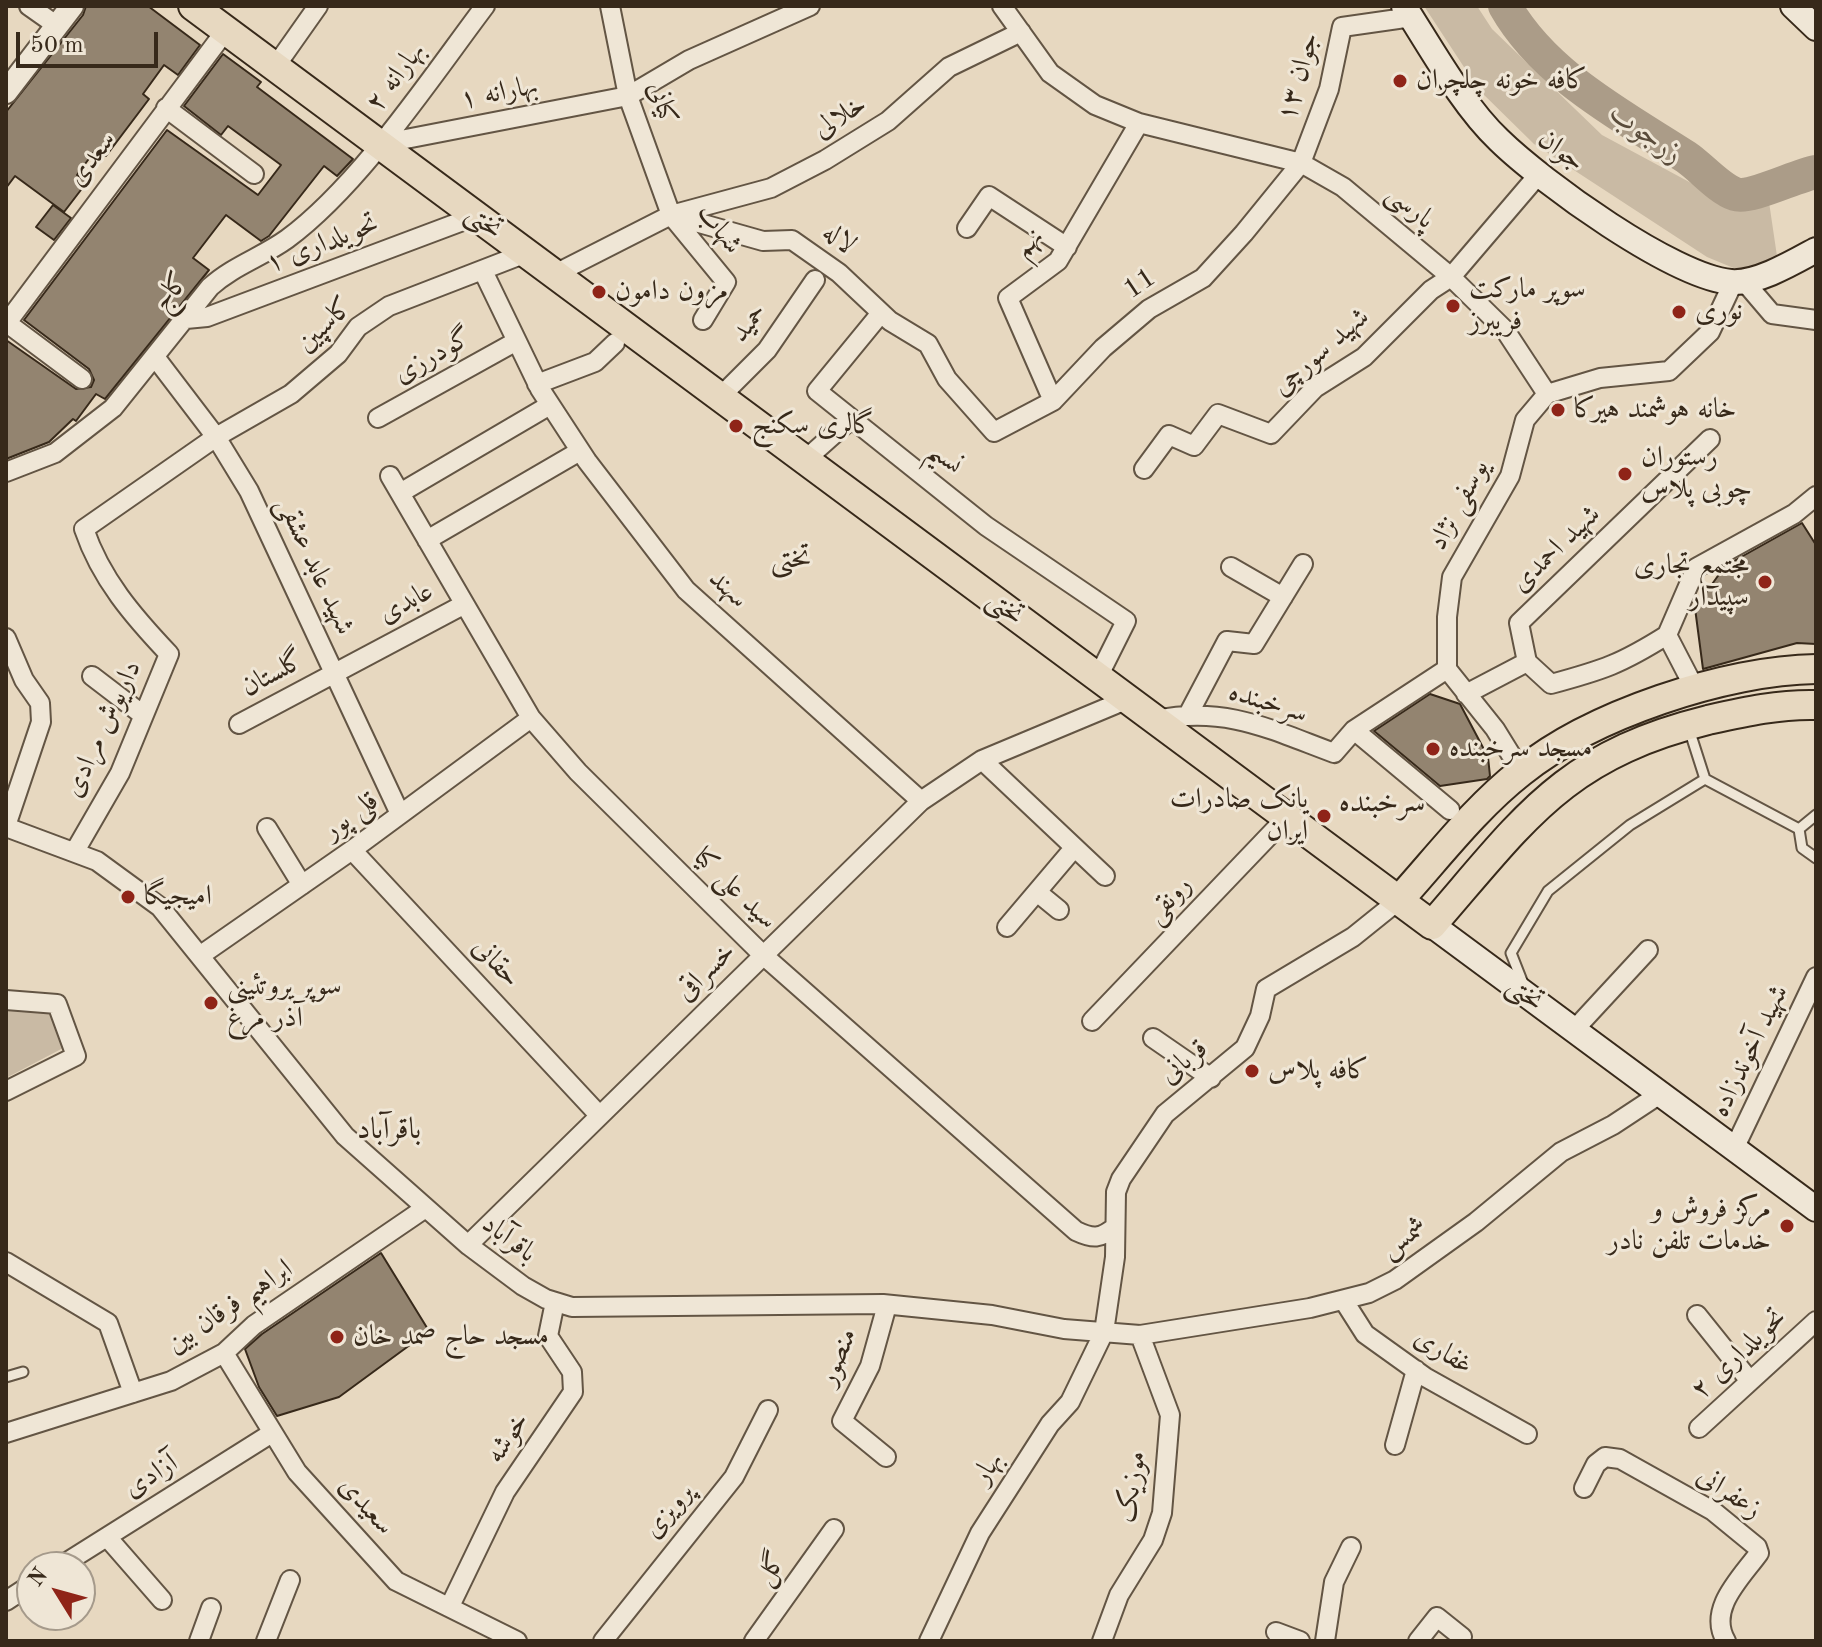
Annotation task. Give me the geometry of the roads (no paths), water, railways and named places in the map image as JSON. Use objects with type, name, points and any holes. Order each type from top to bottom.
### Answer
[{"type":"main road","name":"تختی","points":[[193,6],[1816,1209]]},
{"type":"main road","points":[[1793,6],[1816,28]]},
{"type":"main road","name":"جوان","points":[[1408,12],[1497,139],[1539,174],[1664,257],[1699,275],[1738,282]]},
{"type":"main road","points":[[1738,282],[1816,250]]},
{"type":"main road","points":[[1399,900],[1521,771],[1627,713],[1695,689],[1737,679],[1816,669]]},
{"type":"main road","points":[[1432,925],[1545,797],[1568,779],[1634,742],[1687,725],[1749,710],[1816,705]]},
{"type":"main road","points":[[1446,848],[1444,862],[1452,874],[1466,877],[1479,871]]},
{"type":"street","points":[[29,6],[56,25]]},
{"type":"street","points":[[6,92],[72,6]]},
{"type":"street","points":[[275,67],[318,6]]},
{"type":"street","name":"بهارانه ۲","points":[[380,144],[485,6]]},
{"type":"street","name":"کیانی","points":[[610,6],[628,96],[671,215]]},
{"type":"street","name":"بهارانه ۱","points":[[380,144],[628,96],[689,60],[810,6]]},
{"type":"street","name":"پارسی","points":[[1002,6],[1050,73],[1095,105],[1139,123],[1301,163],[1343,187],[1451,277],[1505,330],[1547,394]]},
{"type":"street","name":"جوان ۱۳","points":[[1301,163],[1329,89],[1342,27],[1408,12]]},
{"type":"street","name":"سعدی","points":[[6,323],[226,30]]},
{"type":"street","name":"خلالی","points":[[671,215],[771,188],[825,160],[888,121],[949,67],[1021,32]]},
{"type":"street","points":[[166,108],[254,174]]},
{"type":"street","name":"نهم","points":[[1053,401],[1008,298],[1058,261],[1139,123]]},
{"type":"street","name":"کاج","points":[[6,472],[55,453],[113,408],[222,276],[287,239],[380,144]]},
{"type":"street","name":"11","points":[[994,432],[1053,401],[1103,348],[1149,309],[1203,278],[1301,163]]},
{"type":"street","points":[[1451,277],[1539,174]]},
{"type":"street","points":[[967,228],[989,196],[1067,247]]},
{"type":"street","points":[[555,274],[671,215]]},
{"type":"street","name":"لاله","points":[[671,215],[763,241],[792,240],[839,273],[881,313],[928,344],[947,379],[994,432]]},
{"type":"street","name":"شهاب","points":[[671,215],[726,282],[703,320]]},
{"type":"street","name":"تحویلداری ۱","points":[[186,319],[207,317],[476,216]]},
{"type":"street","name":"کاسپین","points":[[216,437],[291,394],[338,354],[358,327],[389,306],[526,253]]},
{"type":"street","name":"سهند","points":[[483,271],[515,342],[550,405],[580,451],[686,590],[921,801]]},
{"type":"street","name":"شهید سورچی","points":[[1144,469],[1169,435],[1194,446],[1218,414],[1271,434],[1315,388],[1364,357],[1431,290],[1451,277]]},
{"type":"street","name":"حمید","points":[[720,397],[767,350],[815,280]]},
{"type":"street","points":[[1547,394],[1600,378],[1669,371],[1710,332],[1738,282],[1772,314],[1816,320]]},
{"type":"street","name":"نسیم","points":[[881,313],[817,391],[986,526],[1126,621],[1098,677]]},
{"type":"street","points":[[6,323],[82,379]]},
{"type":"street","name":"گودرزی","points":[[378,418],[515,342]]},
{"type":"street","points":[[537,384],[595,362],[615,343]]},
{"type":"street","name":"شهید عابد عشقی","points":[[155,357],[216,437],[249,491],[400,814]]},
{"type":"street","name":"یوسفی نژاد","points":[[1447,669],[1447,617],[1452,577],[1510,476],[1525,420],[1547,394]]},
{"type":"street","points":[[400,493],[550,405]]},
{"type":"street","points":[[805,460],[851,419]]},
{"type":"street","name":"داریوش مرادی","points":[[75,851],[120,773],[169,654],[132,615],[102,573],[84,529],[216,437]]},
{"type":"street","name":"شهید احمدی","points":[[1527,662],[1519,623],[1710,439]]},
{"type":"street","points":[[427,540],[580,451]]},
{"type":"street","name":"سید علی کیا","points":[[390,476],[531,718],[578,772],[676,873],[763,955],[1076,1231],[1092,1238],[1103,1236],[1115,1227]]},
{"type":"street","points":[[1466,694],[1527,662],[1551,684],[1596,674],[1624,663],[1667,635],[1696,568],[1794,514],[1816,496]]},
{"type":"street","points":[[1189,713],[1227,641],[1254,644],[1303,564]]},
{"type":"street","points":[[1231,567],[1283,597]]},
{"type":"street","name":"عابدی","points":[[334,673],[463,605]]},
{"type":"street","points":[[1667,635],[1695,689]]},
{"type":"street","points":[[6,638],[24,680],[40,703],[41,722],[6,827]]},
{"type":"street","points":[[1447,669],[1495,729],[1521,771]]},
{"type":"street","name":"سرخبنده","points":[[1156,720],[1189,713],[1213,714],[1255,724],[1334,753],[1354,730],[1447,669]]},
{"type":"street","name":"گلستان","points":[[239,724],[334,673]]},
{"type":"street","points":[[92,676],[143,715]]},
{"type":"street","name":"خسراقی","points":[[468,1245],[921,801],[982,760],[1128,699]]},
{"type":"street","name":"قلی پور","points":[[201,955],[352,850],[531,718]]},
{"type":"street","points":[[1354,730],[1450,810]]},
{"type":"street","points":[[982,760],[1105,876]]},
{"type":"street","name":"رونقی","points":[[1092,1021],[1287,817]]},
{"type":"street","name":"باقرآباد","points":[[6,827],[97,861],[160,907],[345,1136],[468,1245],[523,1286],[555,1302],[598,1309],[887,1305],[1140,1335]]},
{"type":"street","points":[[267,828],[302,885]]},
{"type":"street","points":[[1007,927],[1074,848]]},
{"type":"street","name":"حقانی","points":[[352,850],[599,1115]]},
{"type":"street","points":[[1037,892],[1059,910]]},
{"type":"street","name":"قربانی","points":[[1104,1332],[1116,1192],[1137,1150],[1165,1114],[1245,1048],[1260,1016],[1266,989],[1353,937],[1399,900]]},
{"type":"street","points":[[1574,1030],[1648,950]]},
{"type":"street","name":"شهید آخوندزاده","points":[[1734,1149],[1816,977]]},
{"type":"street","points":[[6,1000],[57,1004],[76,1056],[6,1091]]},
{"type":"street","points":[[1153,1038],[1211,1078]]},
{"type":"street","name":"شمس","points":[[1140,1335],[1344,1301],[1395,1280],[1476,1222],[1561,1152],[1613,1125],[1660,1094]]},
{"type":"street","name":"ابراهیم فرقان بین","points":[[6,1433],[171,1381],[224,1353],[254,1325],[424,1209]]},
{"type":"street","points":[[6,1262],[108,1323],[133,1393]]},
{"type":"street","name":"غفاری","points":[[1344,1301],[1365,1334],[1416,1370],[1527,1434]]},
{"type":"street","name":"خوشه","points":[[450,1606],[505,1492],[573,1392],[572,1372],[548,1336],[555,1302]]},
{"type":"street","name":"منصور","points":[[886,1457],[842,1421],[870,1366],[887,1305]]},
{"type":"street","points":[[1697,1315],[1750,1381]]},
{"type":"street","name":"تحویلداری ۲","points":[[1699,1428],[1816,1321]]},
{"type":"street","name":"بهار","points":[[929,1641],[980,1533],[1050,1424],[1070,1402],[1104,1332]]},
{"type":"street","name":"موزیک","points":[[1102,1641],[1119,1595],[1153,1540],[1162,1513],[1170,1415],[1140,1335]]},
{"type":"street","name":"سعیدی","points":[[224,1353],[297,1472],[396,1581],[517,1641]]},
{"type":"street","points":[[1395,1445],[1416,1370]]},
{"type":"street","name":"پرویزی","points":[[603,1641],[734,1477],[768,1410]]},
{"type":"street","name":"آزادی","points":[[85,1551],[272,1433]]},
{"type":"street","name":"زعفرانی","points":[[1584,1488],[1596,1464],[1605,1457],[1620,1459],[1713,1511],[1757,1547],[1759,1553],[1722,1606],[1721,1631],[1726,1641]]},
{"type":"street","name":"گل","points":[[754,1641],[834,1529]]},
{"type":"street","points":[[107,1537],[162,1600]]},
{"type":"street","points":[[1325,1641],[1334,1582],[1351,1547]]},
{"type":"street","points":[[269,1640],[290,1580]]},
{"type":"street","points":[[199,1641],[211,1608]]},
{"type":"street","points":[[1418,1641],[1437,1617],[1462,1637]]},
{"type":"street","points":[[1276,1632],[1300,1641]]},
{"type":"lane","points":[[1687,725],[1705,779],[1799,829]]},
{"type":"lane","points":[[1529,996],[1511,953],[1548,891],[1630,825],[1705,779]]},
{"type":"lane","points":[[1799,829],[1816,815]]},
{"type":"lane","points":[[1799,829],[1802,848],[1816,858]]},
{"type":"lane","points":[[6,1377],[23,1372]]},
{"type":"waterway","name":"زرجوب","points":[[1505,6],[1521,31],[1562,73],[1610,109],[1686,157],[1729,191],[1742,195],[1816,172]]},
{"type":"place","name":"کافه خونه چلچران","points":[[1400,81]]},
{"type":"place","name":"مزون دامون","points":[[599,292]]},
{"type":"place","name":"سوپر مارکت فریبرز","points":[[1453,306]]},
{"type":"place","name":"نوری","points":[[1679,312]]},
{"type":"place","name":"خانه هوشمند هیرکا","points":[[1558,410]]},
{"type":"place","name":"گالری سکنج","points":[[736,426]]},
{"type":"place","name":"رستوران چوبی پلاس","points":[[1625,474]]},
{"type":"place","name":"مجتمع تجاری سپیدار","points":[[1765,582]]},
{"type":"place","name":"مسجد سرخبنده","points":[[1433,749]]},
{"type":"place","name":"یانک صادرات ایران","points":[[1324,816]]},
{"type":"place","name":"امیجیگا","points":[[128,897]]},
{"type":"place","name":"سوپر پروتئینی آذر مرغ","points":[[211,1003]]},
{"type":"place","name":"کافه پلاس","points":[[1252,1071]]},
{"type":"place","name":"مرکز فروش و خدمات تلفن نادر","points":[[1787,1226]]},
{"type":"place","name":"مسجد حاج صمد خان","points":[[337,1337]]},
{"type":"district","name":"تختی","points":[[791,559]]},
{"type":"district","name":"سرخبنده","points":[[1382,803]]},
{"type":"district","name":"باقرآباد","points":[[389,1130]]}]
